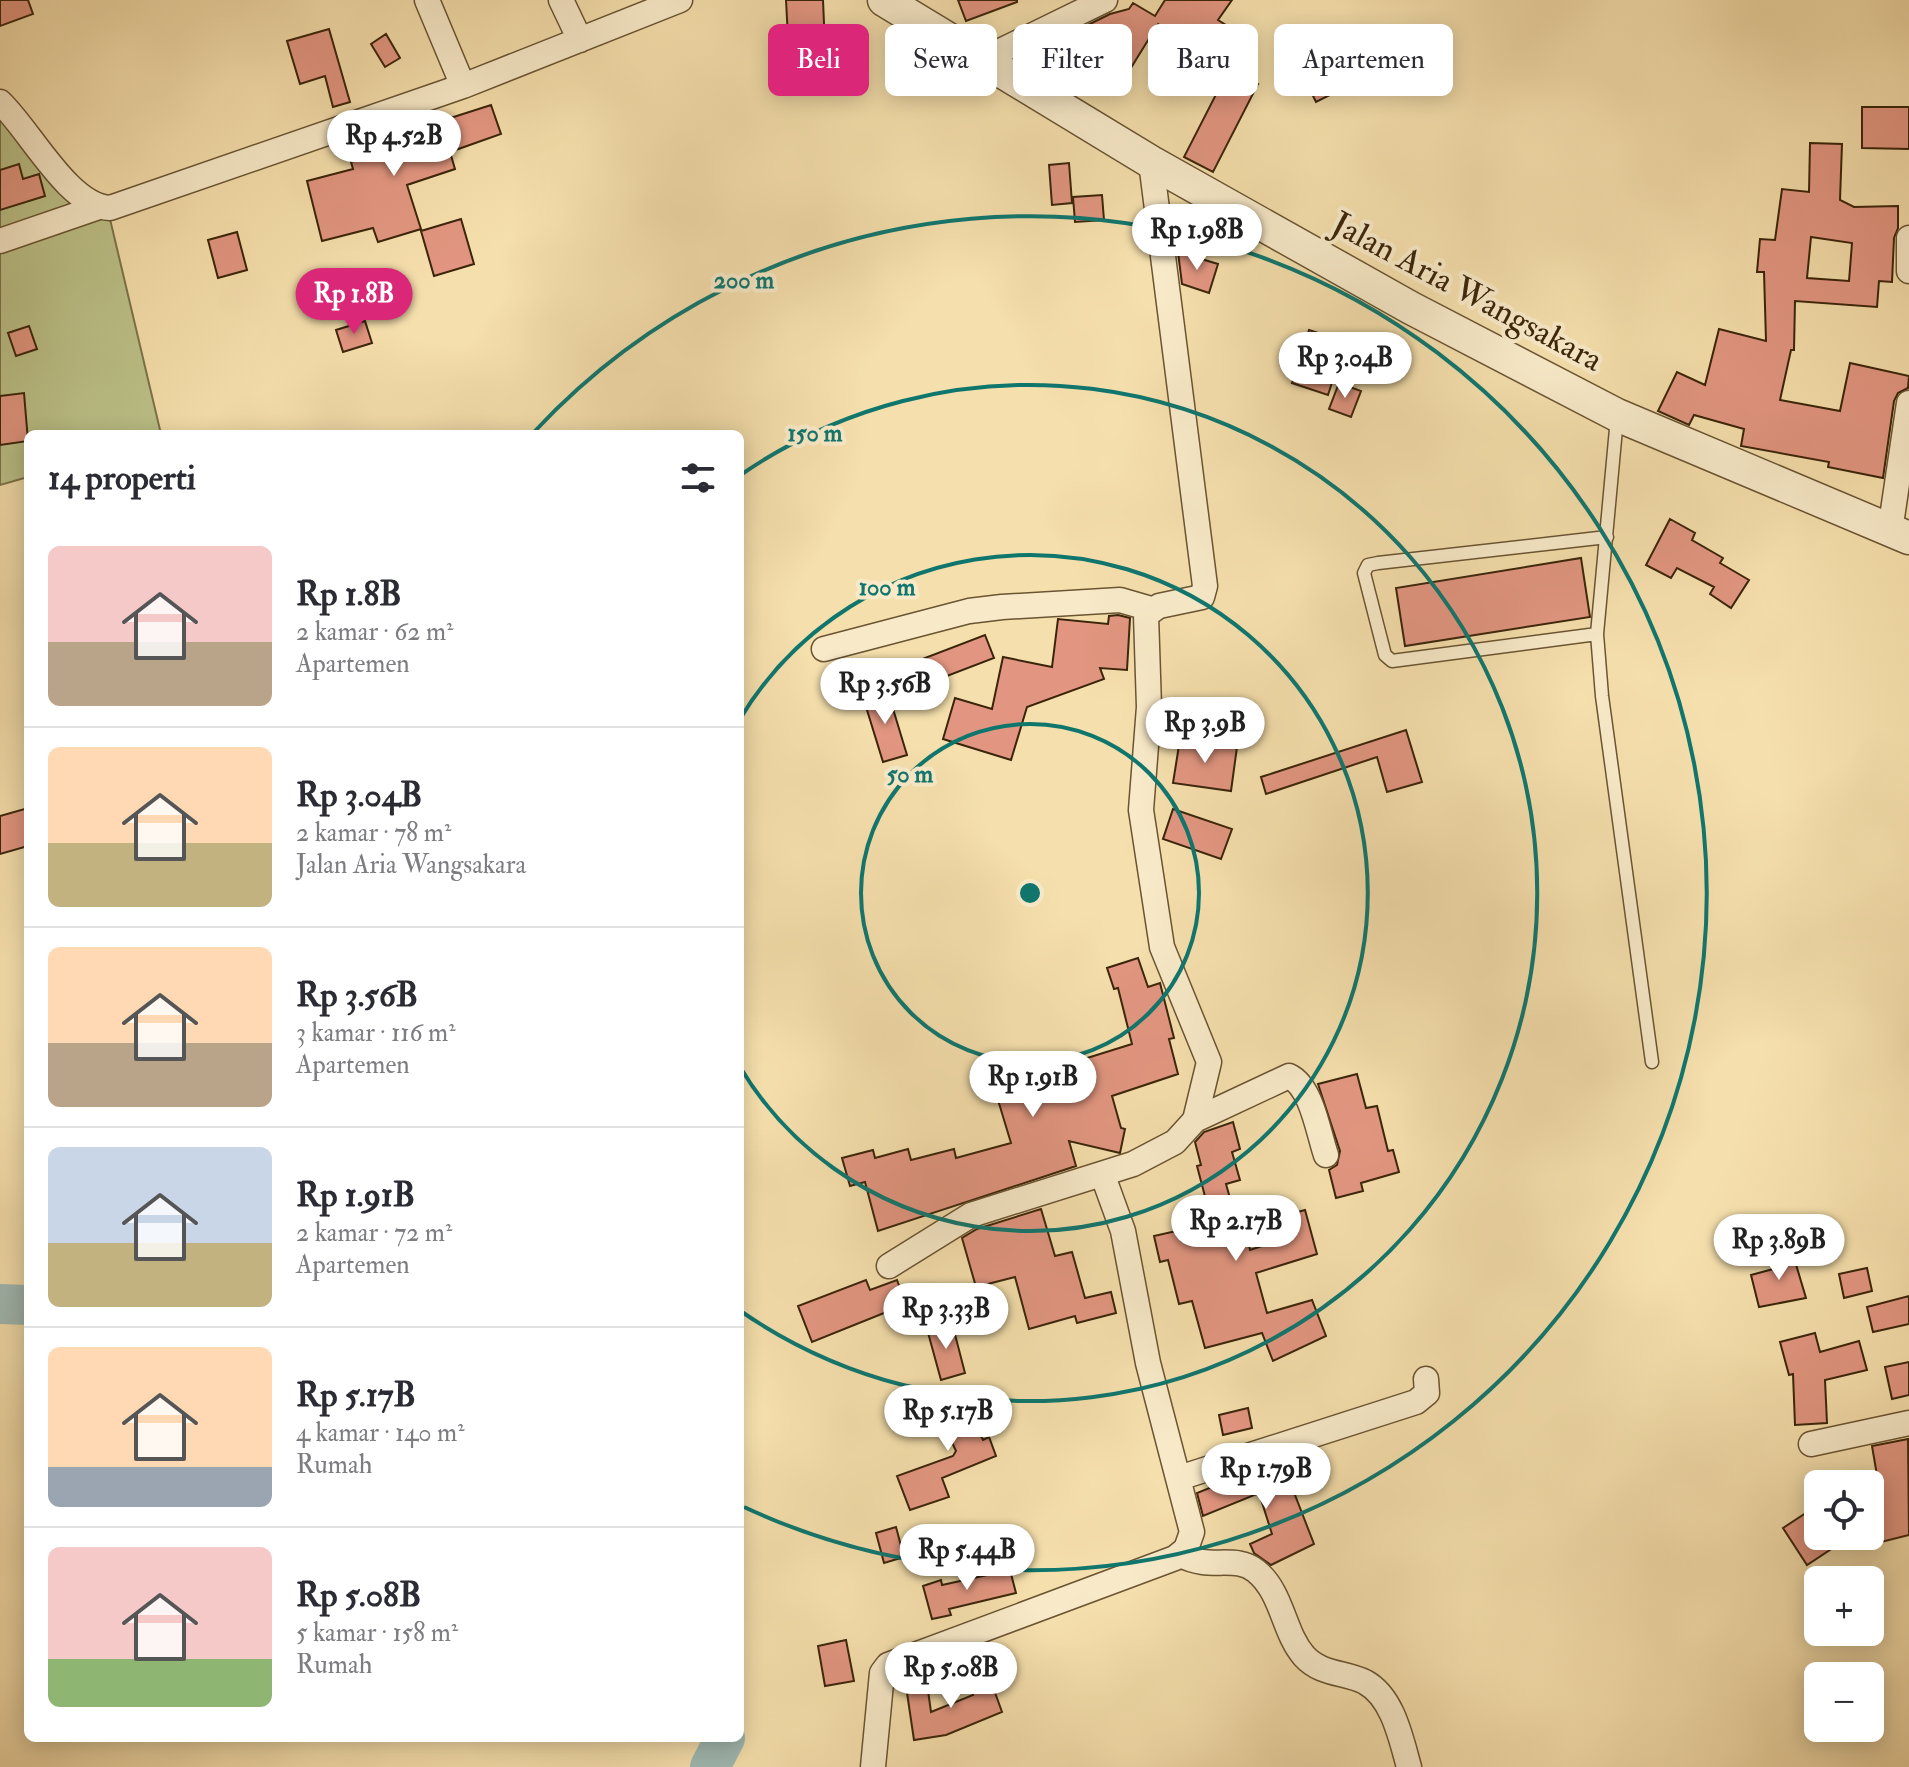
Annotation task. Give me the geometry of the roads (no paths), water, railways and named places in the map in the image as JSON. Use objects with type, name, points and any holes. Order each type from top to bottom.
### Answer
[{"type":"street","points":[[427,0],[463,86]]},
{"type":"street","points":[[561,0],[580,40]]},
{"type":"street","points":[[0,241],[96,208],[127,204],[463,86],[680,0]]},
{"type":"street","name":"Jalan Aria Wangsakara","points":[[884,0],[925,24]]},
{"type":"street","points":[[997,53],[1105,0]]},
{"type":"street","name":"Jalan Aria Wangsakara","points":[[997,67],[1151,162],[1411,308],[1617,415],[1900,534]]},
{"type":"street","points":[[0,102],[60,175],[96,208]]},
{"type":"street","points":[[824,649],[969,611],[1120,600],[1151,609],[1202,597],[1205,586],[1151,162]]},
{"type":"street","points":[[1909,238],[1909,271]]},
{"type":"street","points":[[1900,534],[1909,403]]},
{"type":"street","points":[[1151,609],[1146,615],[1149,707],[1141,810],[1162,947],[1209,1062],[1195,1120]]},
{"type":"street","points":[[889,1266],[971,1215],[1103,1176],[1175,1142],[1195,1120],[1289,1076],[1298,1081],[1306,1096],[1326,1155]]},
{"type":"street","points":[[873,1767],[882,1673],[888,1665],[1181,1555],[1192,1532],[1148,1363],[1123,1231],[1103,1176]]},
{"type":"street","points":[[1179,1478],[1416,1402],[1427,1393],[1426,1379]]},
{"type":"street","points":[[1811,1444],[1909,1423]]},
{"type":"street","points":[[1181,1555],[1197,1564],[1242,1563],[1258,1572],[1280,1604],[1303,1655],[1317,1667],[1365,1682],[1383,1696],[1409,1767]]},
{"type":"lane","points":[[1617,415],[1597,634],[1602,696],[1652,1062]]},
{"type":"lane","points":[[1597,634],[1392,661],[1385,655],[1364,573],[1368,565],[1378,563],[1607,537]]},
{"type":"waterway","points":[[0,1304],[24,1305]]},
{"type":"waterway","points":[[710,1767],[723,1742]]}]
